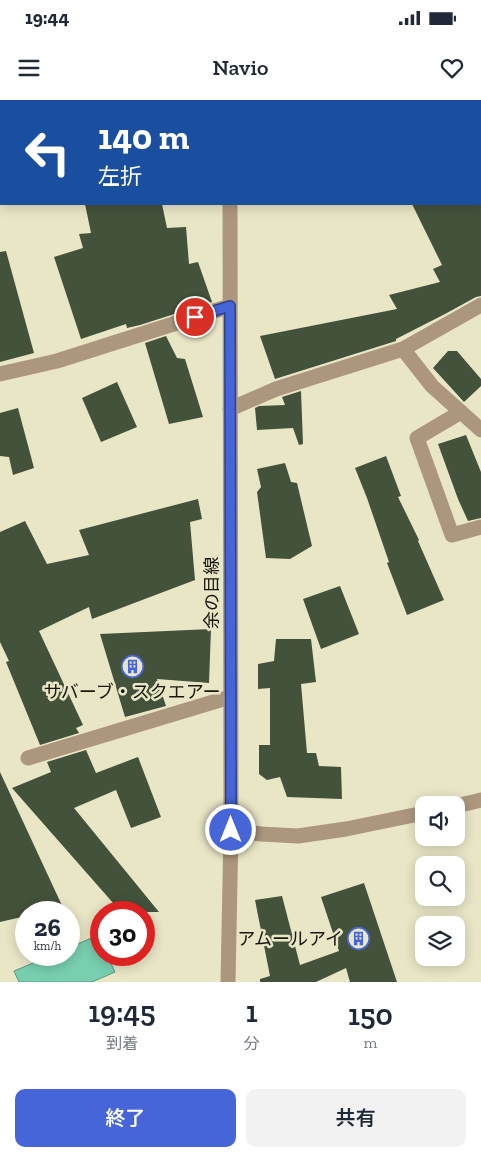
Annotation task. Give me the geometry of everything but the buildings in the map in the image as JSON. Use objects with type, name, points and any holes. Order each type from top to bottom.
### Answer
[{"type":"street","name":"余の目線","points":[[228,982],[231,830],[230,205]]},
{"type":"street","points":[[230,409],[276,389],[403,348],[481,304]]},
{"type":"street","points":[[0,374],[56,361],[230,306]]},
{"type":"street","points":[[403,348],[432,386],[481,430]]},
{"type":"street","points":[[461,412],[417,438],[452,534],[481,527]]},
{"type":"street","points":[[28,758],[230,697]]},
{"type":"street","points":[[465,804],[481,800]]},
{"type":"street","points":[[231,830],[298,836],[346,829],[415,814]]},
{"type":"shaded area","points":[[90,939],[90,966],[112,966],[115,972],[92,982],[19,982],[14,971],[26,966],[80,966],[80,943]]},
{"type":"place","name":"サバーブ・スクエアー","points":[[132,667]]},
{"type":"place","name":"アムールアイ","points":[[359,939]]},
{"type":"route","points":[[195,317],[230,306],[231,830]]}]
